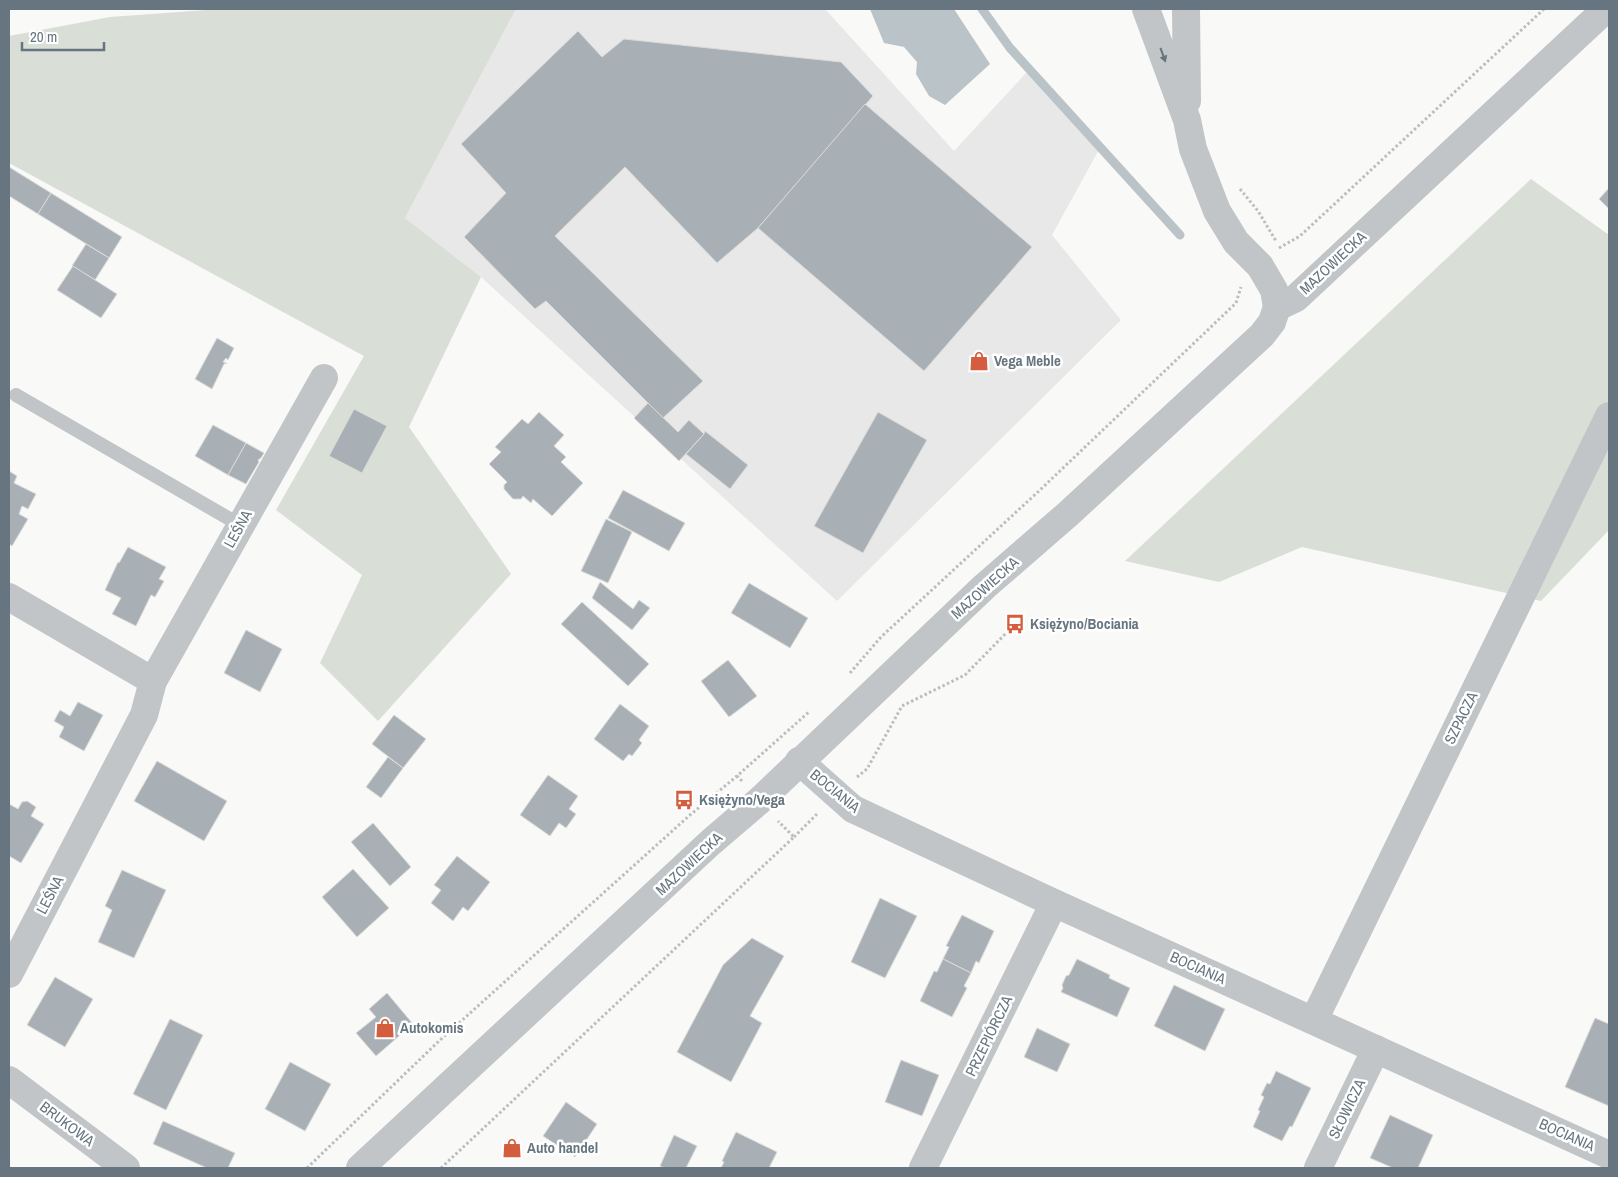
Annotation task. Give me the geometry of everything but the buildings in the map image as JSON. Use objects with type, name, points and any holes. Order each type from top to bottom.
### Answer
[{"type":"street","points":[[1146,9],[1187,120],[1193,149],[1217,211],[1236,242],[1260,266],[1274,290],[1277,306]]},
{"type":"street","points":[[1186,9],[1187,120]]},
{"type":"street","name":"MAZOWIECKA","points":[[360,1168],[704,849],[759,801],[985,586],[1068,514],[1262,336],[1272,322],[1277,306],[1296,298],[1606,9]]},
{"type":"street","name":"LEŚNA","points":[[9,974],[144,715],[153,680],[324,378]]},
{"type":"street","name":"SZPACZA","points":[[1314,1020],[1609,416]]},
{"type":"street","points":[[9,597],[153,680]]},
{"type":"street","name":"BOCIANIA","points":[[799,761],[852,809],[1054,903],[1609,1155]]},
{"type":"street","name":"PRZEPIÓRCZA","points":[[923,1168],[1054,903]]},
{"type":"street","name":"SŁOWICZA","points":[[1318,1168],[1376,1050]]},
{"type":"street","name":"BRUKOWA","points":[[9,1080],[126,1168]]},
{"type":"lane","points":[[16,394],[240,524]]},
{"type":"path","points":[[1040,490],[1236,303],[1245,275],[1260,266],[1280,247],[1300,236],[1544,9]]},
{"type":"path","points":[[1238,185],[1258,211],[1280,247]]},
{"type":"path","points":[[794,837],[836,794],[867,769],[902,706],[966,675],[1015,624]]},
{"type":"path","points":[[306,1168],[439,1041],[690,815],[737,776]]},
{"type":"shaded area","points":[[220,9],[516,9],[405,218],[481,277],[409,427],[511,574],[378,721],[320,663],[362,575],[276,510],[364,356],[9,163],[9,36],[110,17]]},
{"type":"shaded area","points":[[516,9],[825,9],[954,151],[1027,72],[1101,146],[1052,235],[1121,320],[837,601],[481,277],[405,218]]},
{"type":"shaded area","points":[[870,9],[954,9],[990,64],[945,105],[929,96],[916,74],[917,62],[904,47],[884,43]]},
{"type":"shaded area","points":[[1531,179],[1609,235],[1609,530],[1541,601],[1302,547],[1219,582],[1125,561]]},
{"type":"waterway","points":[[982,9],[1010,48],[1180,235]]},
{"type":"place","name":"Vega Meble","points":[[979,361]]},
{"type":"place","name":"Księżyno/Bociania","points":[[1015,624]]},
{"type":"place","name":"Księżyno/Vega","points":[[684,800]]},
{"type":"place","name":"Autokomis","points":[[385,1028]]},
{"type":"place","name":"Auto handel","points":[[512,1148]]}]
